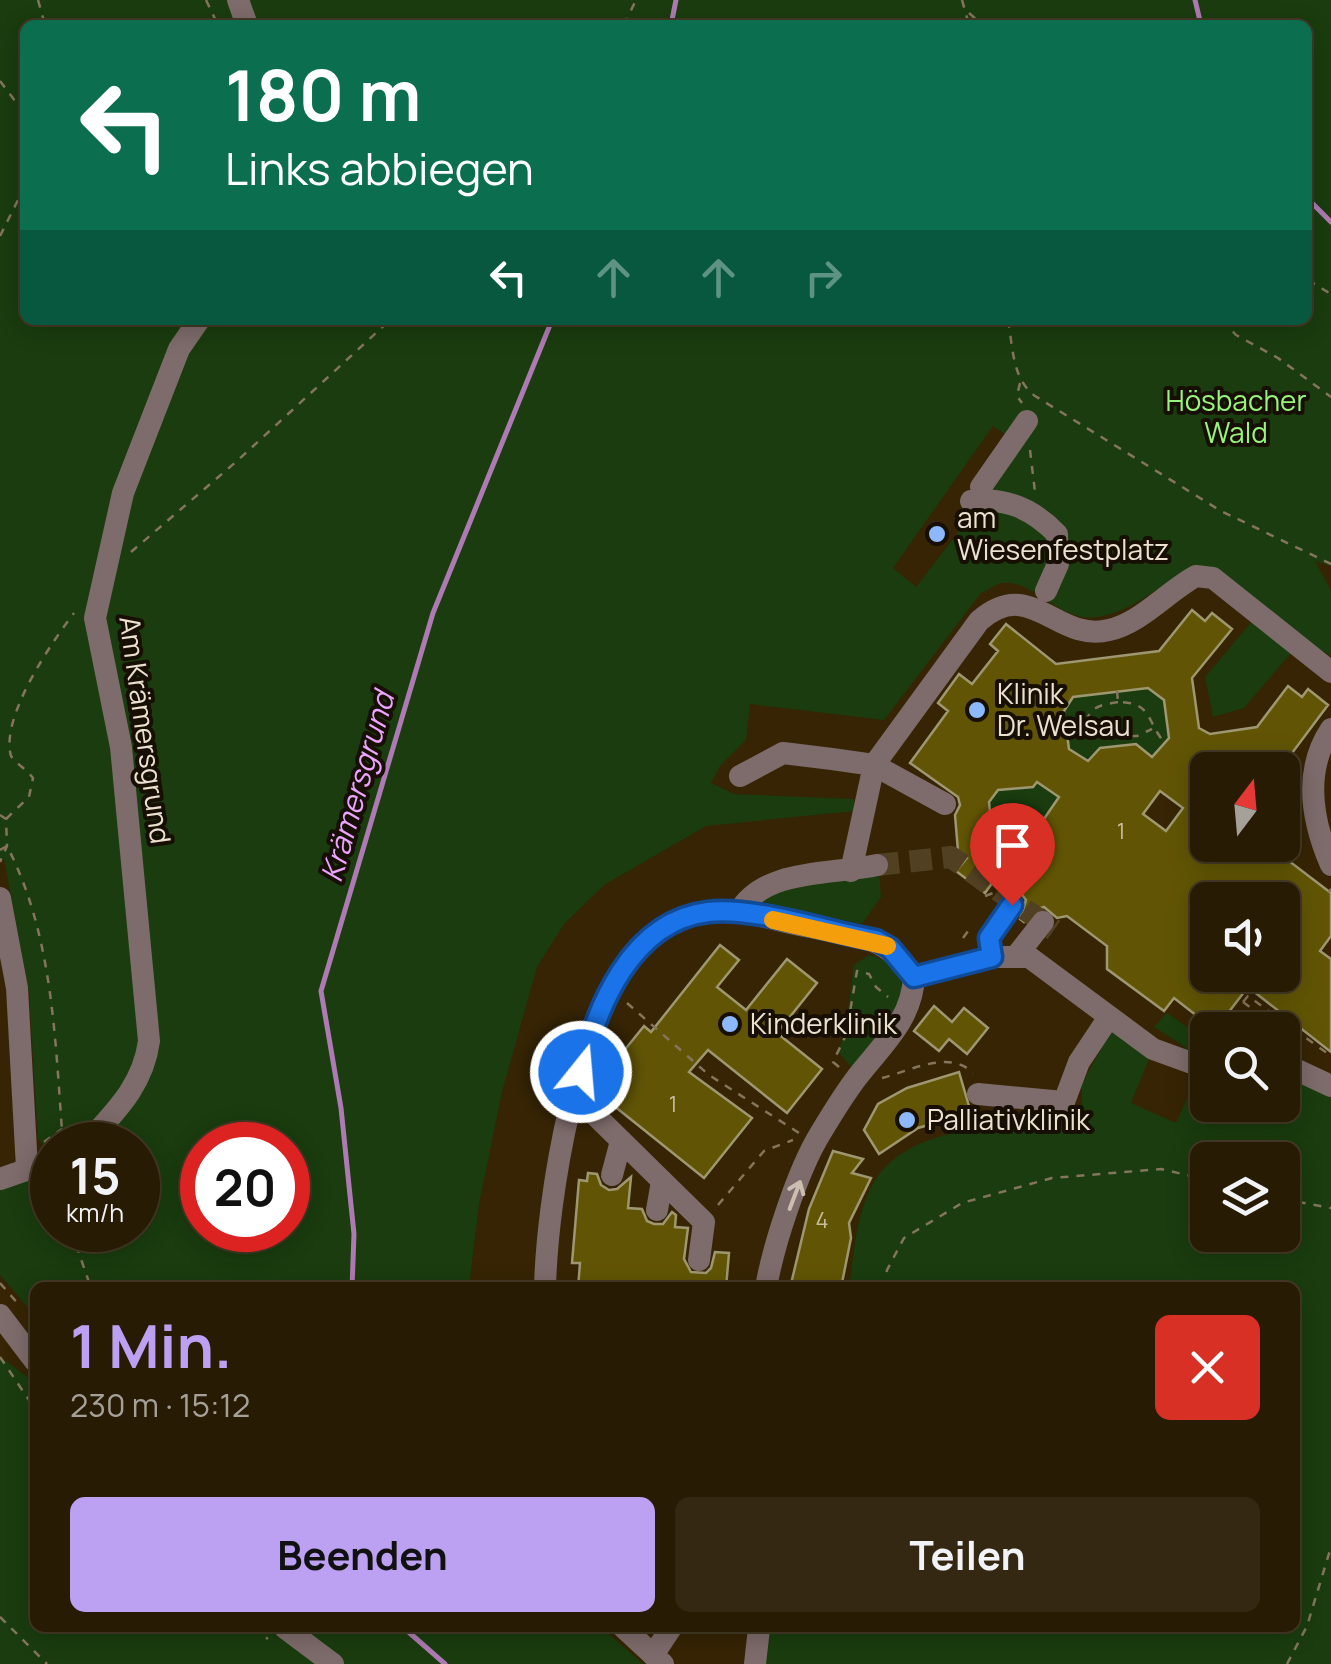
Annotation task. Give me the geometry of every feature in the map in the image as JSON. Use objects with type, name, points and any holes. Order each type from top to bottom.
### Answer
[{"type":"street","name":"Am Krämersgrund","points":[[105,1122],[136,1087],[146,1065],[149,1040],[120,746],[95,618],[123,493],[180,349],[195,325]]},
{"type":"street","points":[[1026,415],[976,494],[1037,513],[1056,534],[1058,564],[1037,601]]},
{"type":"street","points":[[1037,601],[1061,624],[1084,630],[1108,630],[1196,576],[1213,578],[1331,672]]},
{"type":"street","points":[[852,871],[874,765],[979,621],[994,607],[1037,601]]},
{"type":"street","points":[[1331,729],[1319,746],[1314,768],[1316,831],[1331,865]]},
{"type":"street","points":[[740,776],[783,753],[874,765],[945,804]]},
{"type":"street","points":[[739,912],[748,897],[778,881],[877,865]]},
{"type":"street","points":[[0,898],[18,988],[27,1168]]},
{"type":"street","points":[[992,957],[989,938],[1005,898]]},
{"type":"street","points":[[546,1282],[557,1175],[588,1042],[610,990],[639,946],[674,924],[706,912],[739,912],[876,940],[890,948],[914,977],[905,1018],[852,1084],[817,1138],[787,1216],[768,1282]]},
{"type":"street","points":[[1017,955],[1043,922]]},
{"type":"street","points":[[914,977],[992,957],[1029,957],[1153,1049],[1190,1062]]},
{"type":"street","points":[[978,1094],[1064,1102],[1079,1062],[1109,1018]]},
{"type":"street","points":[[1300,1072],[1331,1086]]},
{"type":"street","points":[[574,1103],[594,1114],[704,1222],[699,1260]]},
{"type":"street","points":[[612,1175],[620,1141]]},
{"type":"street","points":[[0,1179],[30,1167]]},
{"type":"street","points":[[657,1210],[662,1181]]},
{"type":"street","points":[[0,1315],[30,1354]]},
{"type":"street","points":[[289,1632],[333,1664]]},
{"type":"street","points":[[628,1632],[658,1660],[669,1632]]},
{"type":"street","points":[[755,1664],[759,1632]]},
{"type":"path","points":[[962,0],[968,20]]},
{"type":"path","points":[[966,10],[977,20]]},
{"type":"path","points":[[0,81],[20,107]]},
{"type":"path","points":[[0,236],[20,196]]},
{"type":"path","points":[[103,576],[237,462],[385,325]]},
{"type":"path","points":[[1009,325],[1020,380],[1017,396],[1026,415]]},
{"type":"path","points":[[1227,325],[1331,397]]},
{"type":"path","points":[[1020,380],[1035,396],[1158,476],[1221,512],[1331,564]]},
{"type":"path","points":[[6,819],[30,797],[33,778],[10,755],[4,731],[17,691],[35,661],[80,605]]},
{"type":"path","points":[[1117,692],[1118,702]]},
{"type":"path","points":[[1152,729],[1137,736],[1091,736],[1085,726],[1095,706],[1133,702],[1142,707],[1152,729],[1165,742]]},
{"type":"path","points":[[0,814],[6,819],[7,846],[24,879],[39,927],[61,1122]]},
{"type":"path","points":[[0,850],[7,846]]},
{"type":"path","points":[[0,862],[7,846]]},
{"type":"path","points":[[984,896],[1005,898]]},
{"type":"path","points":[[832,1062],[846,1034],[856,971],[870,974],[876,987],[905,1018]]},
{"type":"path","points":[[610,990],[709,1076],[804,1136],[764,1151],[704,1222]]},
{"type":"path","points":[[1256,1012],[1242,1002],[1248,996],[1270,1012]]},
{"type":"path","points":[[1300,1034],[1331,1056]]},
{"type":"path","points":[[913,1069],[938,1061],[964,1064]]},
{"type":"path","points":[[885,1282],[904,1238],[962,1203],[1052,1178],[1161,1169],[1190,1176]]},
{"type":"path","points":[[1300,1202],[1331,1208]]},
{"type":"path","points":[[79,1252],[89,1282]]},
{"type":"path","points":[[0,1358],[30,1402]]},
{"type":"path","points":[[1287,1664],[1307,1626],[1331,1547]]},
{"type":"path","points":[[0,1617],[47,1664]]},
{"type":"green space","name":"Hösbacher Wald","points":[[0,0],[1331,0],[1331,566],[1315,561],[1331,591],[1331,656],[1303,639],[1244,708],[1213,717],[1205,677],[1264,607],[1180,574],[1120,611],[1083,617],[1026,588],[1002,583],[981,593],[884,720],[750,704],[746,740],[720,766],[711,783],[734,794],[854,799],[855,811],[706,826],[604,885],[564,924],[537,967],[502,1092],[479,1204],[470,1282],[30,1282],[30,1310],[0,1275],[0,1190],[30,1178],[30,1252],[160,1252],[160,1122],[37,1122],[29,992],[4,859],[0,860]],"holes":[[[993,426],[1019,444],[983,500],[916,587],[893,568]]]},
{"type":"green space","points":[[1148,688],[1164,700],[1169,738],[1152,757],[1136,744],[1100,748],[1087,761],[1069,749],[1064,711],[1073,697]]},
{"type":"green space","points":[[1037,782],[1059,797],[1035,832],[1026,827],[1008,852],[993,841],[989,802],[998,790],[1033,787]]},
{"type":"green space","points":[[879,870],[881,897],[862,924],[758,902],[780,886]]},
{"type":"green space","points":[[869,955],[890,964],[900,976],[902,991],[887,1024],[853,1069],[838,1052],[845,1032],[854,965]]},
{"type":"green space","points":[[1167,1013],[1190,1029],[1190,1055],[1184,1046],[1154,1027]]},
{"type":"green space","points":[[1111,1030],[1153,1049],[1131,1103],[1176,1123],[1190,1092],[1190,1122],[1300,1122],[1300,1079],[1331,1097],[1331,1664],[752,1664],[754,1632],[1300,1632],[1300,1282],[850,1282],[863,1206],[874,1182],[891,1162],[913,1147],[939,1137],[968,1130],[1082,1125],[1082,1084]]},
{"type":"green space","points":[[0,1356],[30,1379],[30,1632],[607,1632],[643,1664],[0,1664]]},
{"type":"building","points":[[1192,610],[1205,621],[1212,613],[1232,629],[1192,678],[1199,728],[1210,734],[1257,727],[1288,686],[1302,697],[1308,689],[1328,705],[1293,752],[1190,752],[1190,862],[1290,862],[1331,893],[1331,936],[1320,951],[1331,959],[1331,1052],[1300,1028],[1300,1012],[1280,1012],[1254,992],[1300,992],[1300,882],[1190,882],[1190,992],[1244,992],[1229,1012],[1192,1012],[1174,998],[1164,1011],[1107,969],[1107,946],[1067,916],[1057,918],[1044,907],[1024,922],[1020,919],[1026,900],[1020,892],[1010,890],[1007,863],[985,893],[956,871],[967,858],[958,851],[958,797],[910,763],[948,711],[938,703],[959,674],[972,684],[998,651],[990,644],[1006,624],[1056,664],[1159,651]],"holes":[[[1148,688],[1164,700],[1169,738],[1152,757],[1136,744],[1100,748],[1088,761],[1069,749],[1064,711],[1073,697]],[[1037,782],[1059,797],[1035,832],[1027,826],[1008,852],[993,841],[989,802],[998,790],[1033,787]],[[1160,791],[1183,808],[1166,831],[1143,814]]]},
{"type":"building","points":[[720,945],[739,960],[717,987],[746,1010],[787,959],[817,983],[777,1033],[822,1069],[787,1113],[708,1050],[689,1072],[752,1118],[704,1178],[593,1089],[644,1026],[651,1032]]},
{"type":"building","points":[[934,1006],[952,1022],[964,1008],[988,1028],[967,1054],[949,1039],[939,1051],[914,1031]]},
{"type":"building","name":"Palliativklinik","points":[[959,1072],[971,1113],[918,1128],[879,1154],[864,1130],[878,1104],[907,1088]]},
{"type":"building","points":[[833,1151],[863,1159],[852,1173],[871,1178],[849,1223],[851,1238],[842,1282],[791,1282],[809,1209]]},
{"type":"building","points":[[588,1173],[597,1174],[601,1185],[609,1190],[617,1189],[631,1177],[628,1208],[642,1209],[647,1221],[654,1224],[663,1224],[672,1212],[676,1215],[675,1227],[688,1228],[684,1259],[691,1272],[706,1273],[715,1252],[729,1253],[727,1282],[578,1282],[580,1263],[572,1263],[579,1180],[587,1181]]},
{"type":"waterway","name":"Krämersgrund","points":[[672,20],[676,0]]},
{"type":"waterway","points":[[1195,0],[1200,20]]},
{"type":"waterway","points":[[1312,203],[1331,222]]},
{"type":"waterway","name":"Krämersgrund","points":[[352,1282],[354,1234],[341,1108],[321,991],[433,613],[550,325]]},
{"type":"waterway","name":"Krämersgrund","points":[[409,1632],[445,1664]]},
{"type":"tunnel","points":[[877,865],[951,857],[1054,930]]},
{"type":"slow traffic","points":[[773,920],[876,940],[887,946]]},
{"type":"place","name":"am Wiesenfestplatz","points":[[937,534]]},
{"type":"place","name":"Klinik Dr. Welsau","points":[[977,710]]},
{"type":"place","name":"Kinderklinik","points":[[730,1024]]},
{"type":"place","name":"Palliativklinik","points":[[907,1120]]},
{"type":"route","points":[[581,1072],[588,1042],[610,990],[639,946],[674,924],[706,912],[739,912],[876,940],[890,948],[914,977],[992,957],[989,938],[1012,905]]}]
